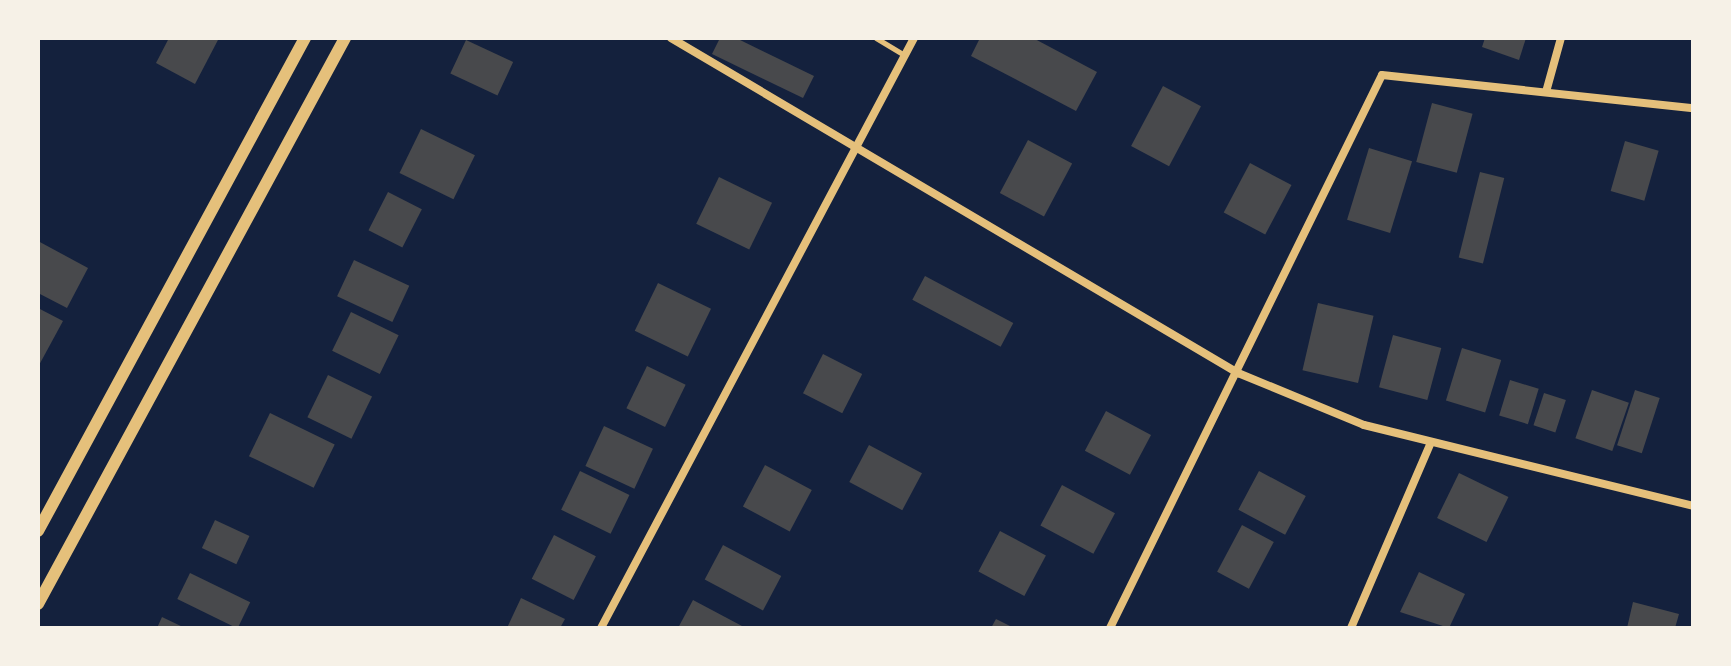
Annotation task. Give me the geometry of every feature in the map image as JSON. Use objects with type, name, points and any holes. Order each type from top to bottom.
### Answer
[{"type":"street","points":[[38,531],[305,38]]},
{"type":"street","points":[[38,604],[345,38]]},
{"type":"street","points":[[671,38],[1238,373],[1364,425],[1693,506]]},
{"type":"street","points":[[601,628],[914,38]]},
{"type":"street","points":[[1546,92],[1561,38]]},
{"type":"street","points":[[1110,628],[1382,75],[1693,108]]},
{"type":"street","points":[[1351,628],[1431,442]]},
{"type":"lane","points":[[876,38],[904,55]]},
{"type":"building","points":[[169,38],[219,38],[195,84],[156,63]]},
{"type":"building","points":[[720,38],[736,38],[814,76],[803,98],[712,54]]},
{"type":"building","points":[[980,38],[1033,38],[1097,72],[1076,111],[971,56]]},
{"type":"building","points":[[1485,38],[1526,38],[1519,60],[1482,47]]},
{"type":"building","points":[[466,40],[513,62],[497,96],[450,74]]},
{"type":"building","points":[[1163,86],[1201,106],[1169,166],[1131,146]]},
{"type":"building","points":[[1432,103],[1473,114],[1457,173],[1416,162]]},
{"type":"building","points":[[421,129],[475,155],[453,199],[400,173]]},
{"type":"building","points":[[1028,140],[1072,163],[1044,216],[1000,193]]},
{"type":"building","points":[[1625,141],[1659,151],[1644,201],[1611,191]]},
{"type":"building","points":[[1369,148],[1412,161],[1390,233],[1347,220]]},
{"type":"building","points":[[1250,163],[1291,185],[1265,235],[1224,212]]},
{"type":"building","points":[[1480,172],[1504,178],[1483,263],[1459,257]]},
{"type":"building","points":[[719,177],[772,203],[749,250],[696,224]]},
{"type":"building","points":[[388,192],[422,209],[402,248],[368,230]]},
{"type":"building","points":[[38,241],[88,268],[67,308],[38,293]]},
{"type":"building","points":[[354,260],[409,286],[392,322],[337,296]]},
{"type":"building","points":[[925,276],[1013,323],[1001,347],[912,300]]},
{"type":"building","points":[[658,283],[711,309],[688,356],[635,331]]},
{"type":"building","points":[[1318,303],[1374,316],[1358,383],[1302,370]]},
{"type":"building","points":[[38,308],[63,321],[38,367]]},
{"type":"building","points":[[351,312],[399,335],[380,374],[332,351]]},
{"type":"building","points":[[1393,335],[1441,348],[1427,400],[1379,387]]},
{"type":"building","points":[[1462,348],[1501,360],[1485,413],[1446,401]]},
{"type":"building","points":[[823,354],[862,374],[842,413],[803,393]]},
{"type":"building","points":[[647,366],[686,385],[665,427],[626,408]]},
{"type":"building","points":[[328,375],[372,396],[351,439],[307,417]]},
{"type":"building","points":[[1510,380],[1539,389],[1528,424],[1499,415]]},
{"type":"building","points":[[1592,390],[1629,403],[1612,451],[1575,438]]},
{"type":"building","points":[[1635,390],[1660,398],[1642,453],[1617,445]]},
{"type":"building","points":[[1544,393],[1566,400],[1555,432],[1533,425]]},
{"type":"building","points":[[1106,411],[1151,435],[1130,475],[1085,451]]},
{"type":"building","points":[[270,413],[335,445],[314,488],[249,456]]},
{"type":"building","points":[[604,426],[653,449],[634,489],[585,466]]},
{"type":"building","points":[[869,445],[922,473],[902,510],[849,482]]},
{"type":"building","points":[[765,465],[812,490],[790,531],[743,506]]},
{"type":"building","points":[[580,471],[629,495],[611,534],[561,510]]},
{"type":"building","points":[[1259,471],[1306,496],[1285,535],[1238,510]]},
{"type":"building","points":[[1459,473],[1508,497],[1487,542],[1437,518]]},
{"type":"building","points":[[1062,485],[1115,513],[1093,554],[1040,526]]},
{"type":"building","points":[[215,520],[249,536],[236,564],[202,548]]},
{"type":"building","points":[[1242,525],[1274,542],[1249,589],[1217,572]]},
{"type":"building","points":[[1000,531],[1046,555],[1024,596],[978,572]]},
{"type":"building","points":[[554,535],[596,556],[574,600],[532,579]]},
{"type":"building","points":[[723,545],[781,576],[763,610],[705,579]]},
{"type":"building","points":[[1419,572],[1465,594],[1449,628],[1400,612]]},
{"type":"building","points":[[190,573],[250,602],[237,628],[177,599]]},
{"type":"building","points":[[521,598],[565,619],[560,628],[507,628]]},
{"type":"building","points":[[693,600],[742,626],[741,628],[678,628]]},
{"type":"building","points":[[1633,602],[1679,614],[1675,628],[1627,628]]},
{"type":"building","points":[[162,617],[185,628],[157,628]]},
{"type":"building","points":[[996,619],[1014,628],[991,628]]}]
